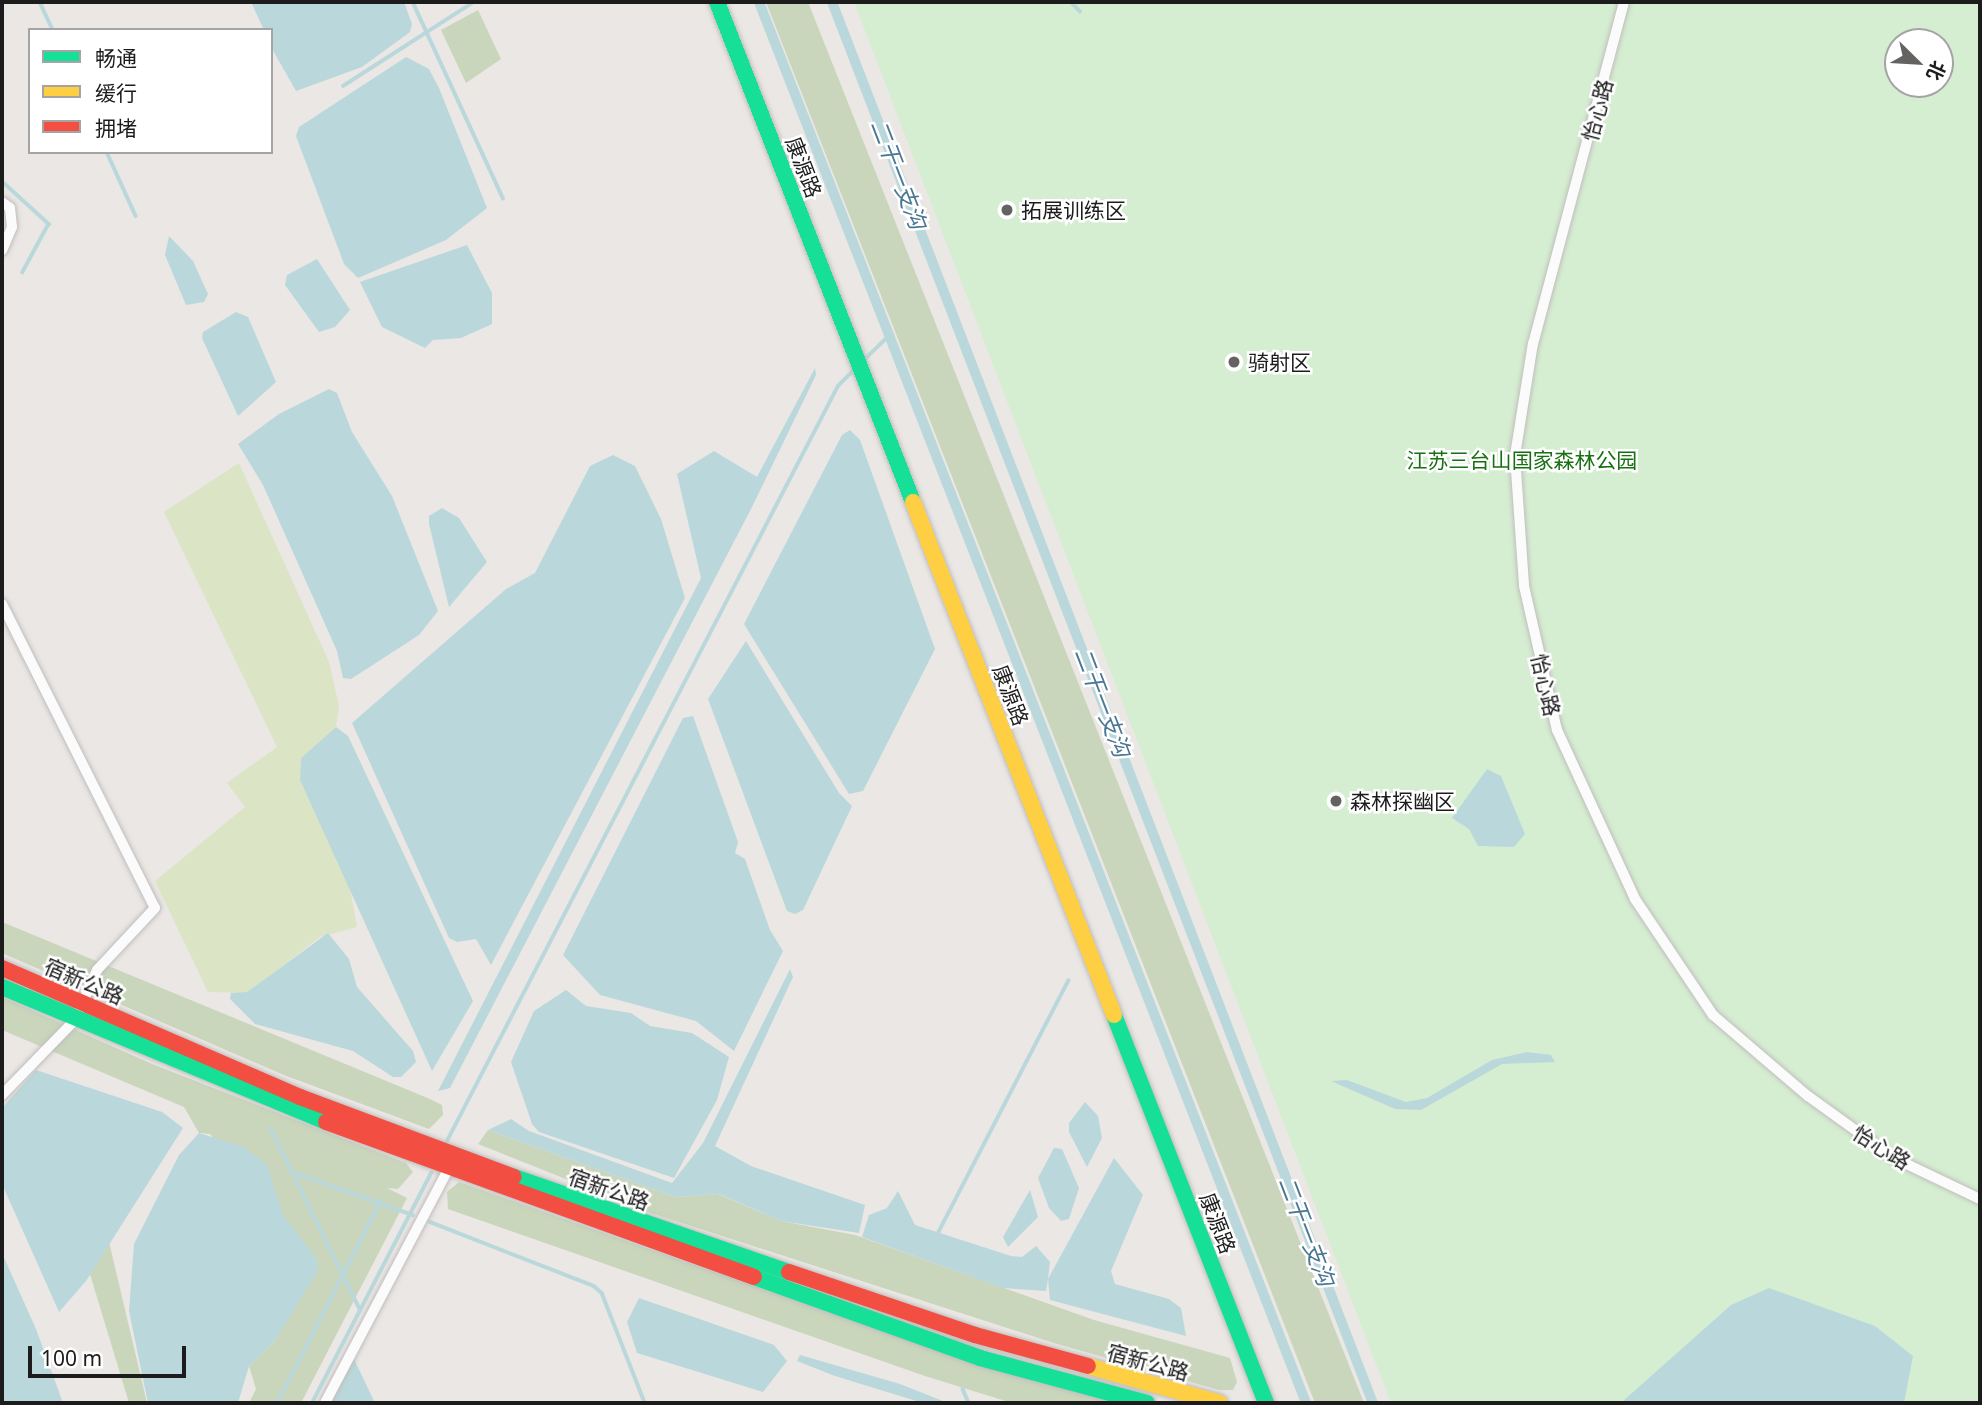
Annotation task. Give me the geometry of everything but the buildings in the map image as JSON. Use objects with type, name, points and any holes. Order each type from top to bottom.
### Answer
[{"type":"main road","name":"康源路","points":[[717,2],[1266,1403]]},
{"type":"main road","name":"宿新公路","points":[[2,968],[452,1162],[975,1335],[1220,1403]]},
{"type":"main road","name":"宿新公路","points":[[2,987],[75,1020],[980,1358],[1147,1403]]},
{"type":"street","name":"怡心路","points":[[1624,2],[1533,343],[1515,456],[1524,586],[1557,730],[1635,899],[1713,1015],[1808,1096],[1894,1158],[1980,1199]]},
{"type":"street","points":[[2,202],[12,216],[2,250]]},
{"type":"street","points":[[2,604],[155,908],[97,970],[75,1020],[2,1095]]},
{"type":"street","points":[[325,1403],[452,1162]]},
{"type":"green space","points":[[766,2],[808,2],[1364,1403],[1315,1403]]},
{"type":"green space","name":"江苏三台山国家森林公园","points":[[854,2],[1980,2],[1980,1403],[1391,1403]]},
{"type":"green space","points":[[478,10],[501,59],[466,83],[441,30]]},
{"type":"green space","points":[[239,463],[329,662],[339,706],[336,727],[301,758],[300,780],[349,883],[357,927],[320,937],[247,993],[208,992],[155,881],[245,807],[227,783],[277,747],[164,512]]},
{"type":"green space","points":[[2,922],[430,1099],[442,1105],[443,1115],[429,1129],[284,1075],[2,953]]},
{"type":"green space","points":[[2,997],[152,1064],[406,1163],[413,1172],[398,1189],[387,1188],[407,1198],[301,1403],[249,1403],[256,1389],[249,1366],[274,1342],[317,1259],[210,1134],[199,1133],[184,1107],[2,1030]]},
{"type":"green space","points":[[488,1130],[675,1197],[718,1194],[781,1221],[855,1235],[1094,1320],[1230,1358],[1237,1382],[1233,1390],[1219,1390],[1054,1343],[651,1213],[478,1144]]},
{"type":"green space","points":[[459,1182],[969,1362],[1116,1403],[1012,1403],[925,1376],[448,1209],[447,1192]]},
{"type":"green space","points":[[109,1242],[147,1403],[129,1403],[90,1274]]},
{"type":"water","points":[[251,2],[404,2],[412,24],[410,32],[362,67],[296,91],[273,51],[273,28],[263,28]]},
{"type":"water","points":[[406,57],[429,69],[487,208],[446,240],[358,278],[344,264],[296,136],[299,127]]},
{"type":"water","points":[[169,236],[193,261],[208,294],[204,302],[186,305],[165,255]]},
{"type":"water","points":[[467,245],[492,293],[492,324],[461,338],[433,340],[425,348],[382,327],[360,282]]},
{"type":"water","points":[[317,259],[350,310],[335,327],[319,332],[285,285],[287,275]]},
{"type":"water","points":[[236,312],[248,317],[276,382],[238,416],[202,338],[203,332]]},
{"type":"water","points":[[815,368],[816,375],[752,507],[450,1088],[438,1091],[701,578],[677,474],[714,451],[757,477]]},
{"type":"water","points":[[329,389],[337,393],[352,432],[392,496],[438,611],[419,635],[351,679],[343,678],[337,651],[263,485],[238,444],[279,414]]},
{"type":"water","points":[[850,430],[860,440],[935,649],[863,791],[849,794],[744,624],[842,435]]},
{"type":"water","points":[[613,455],[635,466],[661,519],[685,598],[491,965],[476,939],[457,942],[449,938],[352,723],[506,589],[535,573],[590,466]]},
{"type":"water","points":[[442,508],[459,518],[487,562],[449,607],[429,524],[429,516]]},
{"type":"water","points":[[746,641],[839,793],[852,806],[803,910],[795,914],[787,911],[708,699]]},
{"type":"water","points":[[693,716],[738,842],[735,853],[745,859],[770,930],[783,951],[734,1051],[696,1021],[600,995],[563,955],[683,718]]},
{"type":"water","points":[[336,727],[348,736],[473,1001],[432,1071],[300,780],[301,758]]},
{"type":"water","points":[[1487,769],[1501,776],[1525,834],[1514,847],[1478,846],[1469,829],[1452,818]]},
{"type":"water","points":[[328,933],[349,959],[357,987],[413,1051],[416,1062],[401,1077],[393,1077],[353,1051],[255,1024],[230,999],[231,993],[247,992]]},
{"type":"water","points":[[790,969],[793,977],[715,1146],[751,1166],[865,1205],[859,1233],[781,1221],[719,1194],[675,1197],[488,1130],[511,1119],[529,1131],[672,1183],[703,1143]]},
{"type":"water","points":[[566,990],[586,1006],[631,1013],[650,1026],[692,1033],[729,1057],[717,1100],[674,1178],[539,1132],[532,1124],[511,1062],[534,1011]]},
{"type":"water","points":[[1527,1052],[1551,1055],[1555,1062],[1502,1064],[1421,1110],[1395,1109],[1331,1081],[1347,1080],[1406,1102],[1427,1098],[1492,1060]]},
{"type":"water","points":[[36,1070],[162,1112],[183,1128],[86,1281],[59,1312],[2,1184],[2,1108]]},
{"type":"water","points":[[1085,1102],[1098,1116],[1102,1138],[1087,1167],[1069,1132],[1069,1123]]},
{"type":"water","points":[[199,1133],[244,1147],[267,1165],[283,1215],[317,1259],[318,1271],[274,1342],[249,1366],[238,1403],[148,1403],[129,1311],[134,1244],[179,1155]]},
{"type":"water","points":[[1054,1148],[1062,1149],[1079,1188],[1069,1219],[1061,1221],[1049,1208],[1038,1178]]},
{"type":"water","points":[[1114,1158],[1143,1195],[1111,1271],[1115,1284],[1169,1299],[1181,1308],[1186,1336],[1050,1300],[1048,1279]]},
{"type":"water","points":[[1030,1190],[1038,1217],[1008,1247],[1003,1237]]},
{"type":"water","points":[[898,1191],[915,1225],[1011,1256],[1022,1257],[1036,1246],[1050,1262],[1046,1291],[1003,1288],[862,1237],[869,1215],[887,1208]]},
{"type":"water","points":[[2,1253],[36,1329],[63,1403],[2,1403]]},
{"type":"water","points":[[1769,1288],[1875,1326],[1913,1356],[1904,1403],[1623,1401],[1731,1305]]},
{"type":"water","points":[[639,1298],[774,1345],[787,1361],[763,1392],[637,1353],[627,1322]]},
{"type":"water","points":[[800,1355],[900,1384],[948,1403],[923,1403],[835,1376],[797,1361]]},
{"type":"water","points":[[354,1359],[375,1403],[329,1403]]},
{"type":"waterway","points":[[40,2],[52,28]]},
{"type":"waterway","points":[[413,2],[503,198]]},
{"type":"waterway","points":[[343,86],[474,2]]},
{"type":"waterway","points":[[759,2],[1306,1403]]},
{"type":"waterway","name":"二干一支沟","points":[[832,2],[1373,1403]]},
{"type":"waterway","points":[[1071,2],[1080,11]]},
{"type":"waterway","points":[[108,154],[136,216]]},
{"type":"waterway","points":[[2,181],[49,224],[23,272]]},
{"type":"waterway","points":[[866,358],[890,335]]},
{"type":"waterway","points":[[447,1141],[838,386],[852,372]]},
{"type":"waterway","points":[[938,1233],[1068,981]]},
{"type":"waterway","points":[[271,1129],[360,1309]]},
{"type":"waterway","points":[[295,1173],[413,1215]]},
{"type":"waterway","points":[[312,1403],[431,1173]]},
{"type":"waterway","points":[[277,1403],[381,1201]]},
{"type":"waterway","points":[[430,1222],[594,1286],[602,1293],[645,1403]]},
{"type":"waterway","points":[[963,1389],[969,1403]]},
{"type":"traffic: fast","points":[[717,2],[913,502]]},
{"type":"traffic: fast","points":[[2,987],[326,1122]]},
{"type":"traffic: fast","points":[[1114,1015],[1266,1403]]},
{"type":"traffic: fast","points":[[514,1177],[789,1272]]},
{"type":"traffic: fast","points":[[754,1277],[980,1358],[1147,1403]]},
{"type":"traffic: slow","points":[[913,502],[1114,1015]]},
{"type":"traffic: slow","points":[[1088,1366],[1220,1403]]},
{"type":"traffic: jam","points":[[2,968],[300,1097],[514,1177]]},
{"type":"traffic: jam","points":[[326,1122],[754,1277]]},
{"type":"traffic: jam","points":[[789,1272],[975,1335],[1088,1366]]},
{"type":"place","name":"拓展训练区","points":[[1007,210]]},
{"type":"place","name":"骑射区","points":[[1234,362]]},
{"type":"place","name":"森林探幽区","points":[[1336,801]]}]
